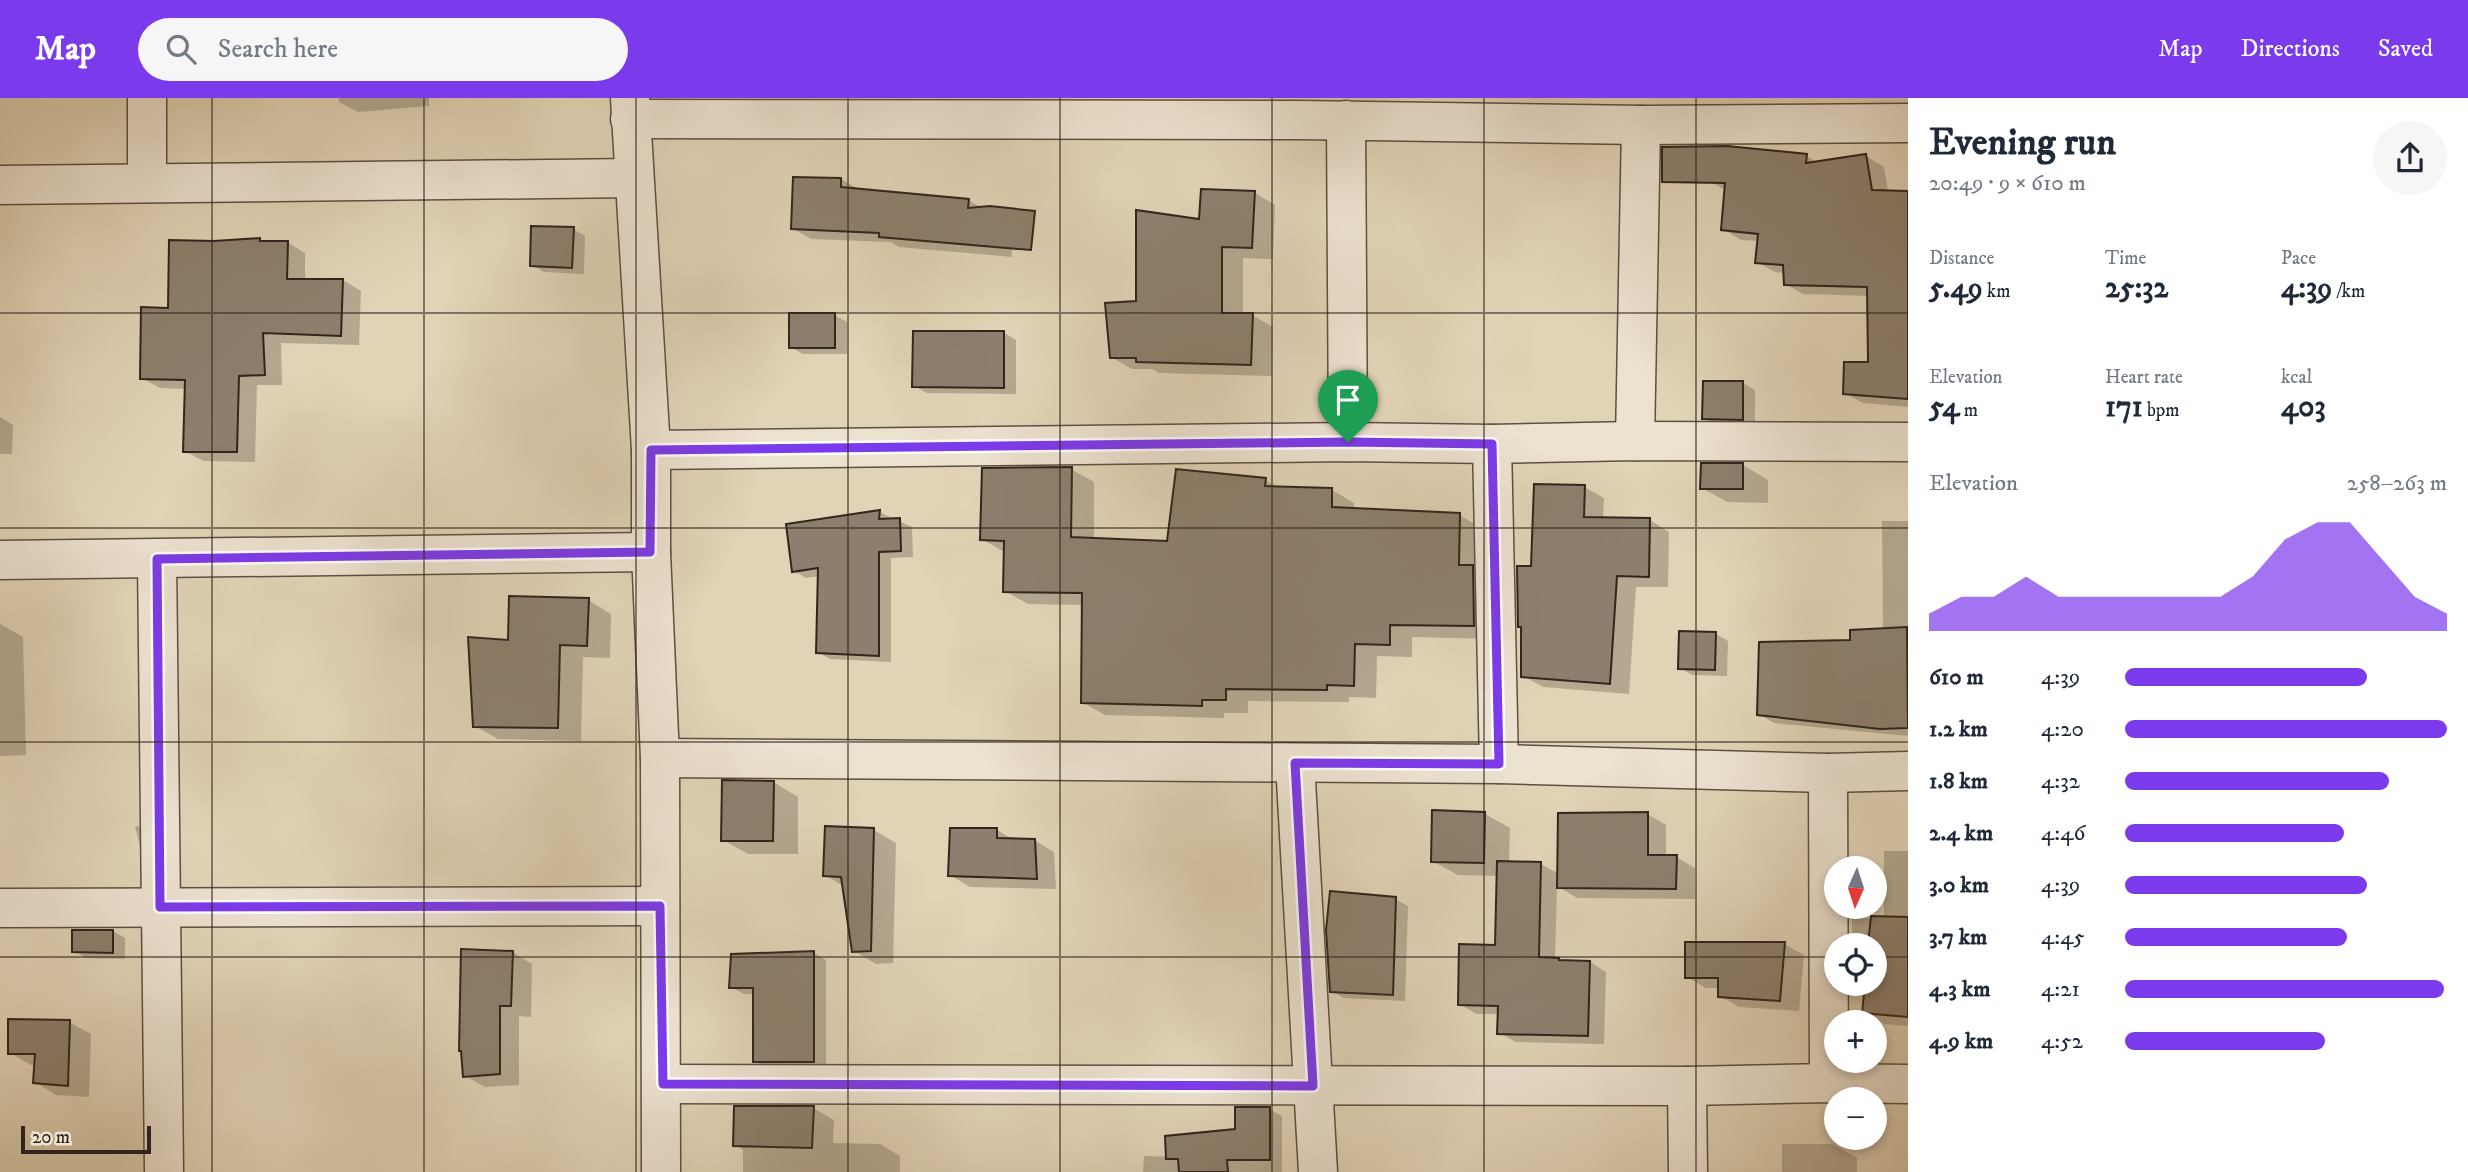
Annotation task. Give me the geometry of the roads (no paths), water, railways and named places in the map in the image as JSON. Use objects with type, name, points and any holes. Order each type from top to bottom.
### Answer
[{"type":"street","points":[[147,98],[147,183]]},
{"type":"street","points":[[662,1172],[660,758],[650,552],[651,450],[630,109],[1300,109],[1346,120],[1641,125],[1816,111],[1908,123]]},
{"type":"street","points":[[1346,120],[1348,442]]},
{"type":"street","points":[[1636,441],[1641,125]]},
{"type":"street","points":[[0,185],[634,178]]},
{"type":"street","points":[[651,450],[1348,442],[1908,442]]},
{"type":"street","points":[[1492,444],[1499,764]]},
{"type":"street","points":[[0,560],[650,552]]},
{"type":"street","points":[[157,559],[164,1172]]},
{"type":"street","points":[[660,758],[1499,764],[1828,773],[1908,771]]},
{"type":"street","points":[[1295,763],[1318,1172]]},
{"type":"street","points":[[1828,773],[1829,1083]]},
{"type":"street","points":[[0,908],[660,906]]},
{"type":"street","points":[[663,1084],[1908,1084]]},
{"type":"street","points":[[1688,1086],[1688,1172]]}]
